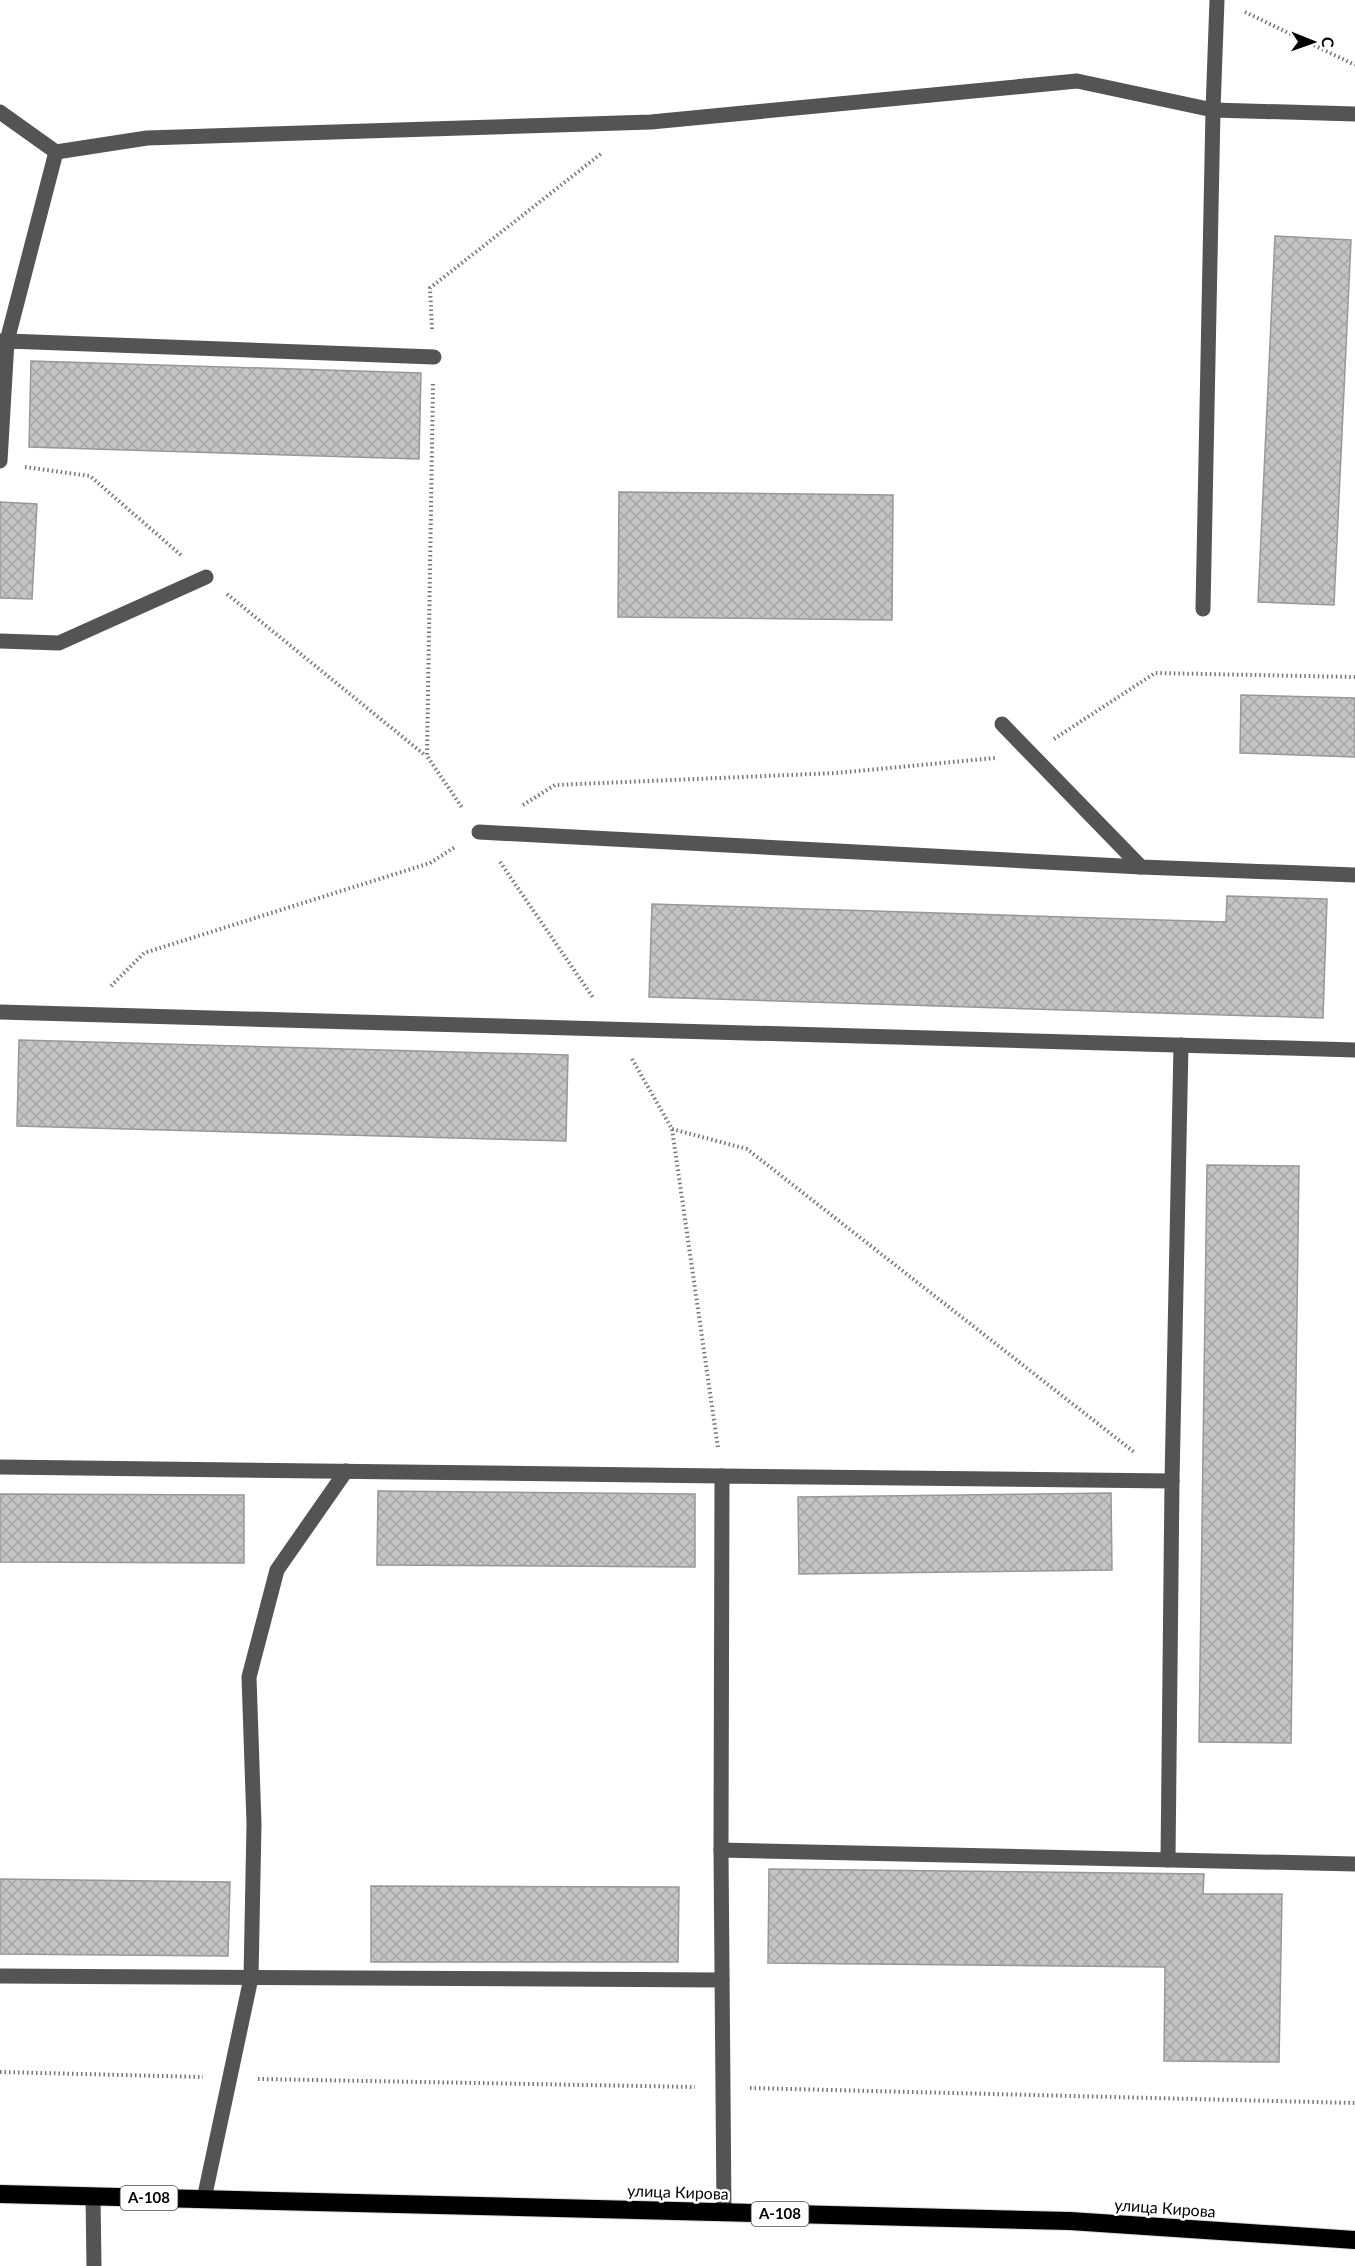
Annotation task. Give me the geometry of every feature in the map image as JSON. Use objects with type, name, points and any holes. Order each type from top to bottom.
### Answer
[{"type":"highway","name":"улица Кирова","points":[[0,2194],[1070,2221],[1355,2240]]},
{"type":"lane","points":[[1203,609],[1217,0]]},
{"type":"lane","points":[[0,112],[56,152],[147,138],[641,122],[1077,81],[1213,110],[1355,114]]},
{"type":"lane","points":[[0,461],[3,341],[56,152]]},
{"type":"lane","points":[[3,341],[434,357]]},
{"type":"lane","points":[[0,641],[59,644],[206,577]]},
{"type":"lane","points":[[1002,724],[1141,867]]},
{"type":"lane","points":[[479,832],[1141,867],[1355,875]]},
{"type":"lane","points":[[0,1012],[1355,1050]]},
{"type":"lane","points":[[1168,1860],[1180,1045]]},
{"type":"lane","points":[[0,1467],[1172,1481]]},
{"type":"lane","points":[[204,2199],[251,1978],[254,1824],[249,1677],[277,1570],[346,1471]]},
{"type":"lane","points":[[722,1476],[721,1850],[724,2212]]},
{"type":"lane","points":[[721,1850],[1355,1864]]},
{"type":"lane","points":[[0,1976],[722,1980]]},
{"type":"lane","points":[[93,2196],[94,2266]]},
{"type":"path","points":[[1240,10],[1355,65]]},
{"type":"path","points":[[641,122],[430,288],[434,357],[427,756],[615,1030],[672,1129],[722,1476]]},
{"type":"path","points":[[83,1015],[144,953],[430,863],[555,785],[836,773],[1031,755],[1155,673],[1355,676]]},
{"type":"path","points":[[672,1129],[747,1149],[1172,1481]]},
{"type":"path","points":[[0,2072],[1355,2103]]},
{"type":"building","points":[[1275,236],[1351,240],[1334,605],[1258,602]]},
{"type":"building","points":[[31,361],[421,373],[419,459],[29,447]]},
{"type":"building","points":[[619,492],[893,495],[892,620],[618,617]]},
{"type":"building","points":[[0,502],[37,504],[32,599],[0,598]]},
{"type":"building","points":[[1241,695],[1355,698],[1355,757],[1240,753]]},
{"type":"building","points":[[1227,896],[1327,899],[1323,1018],[649,997],[652,904],[1226,922]]},
{"type":"building","points":[[19,1040],[568,1055],[566,1141],[17,1126]]},
{"type":"building","points":[[1207,1165],[1299,1166],[1291,1743],[1199,1742]]},
{"type":"building","points":[[378,1491],[695,1494],[695,1567],[377,1565]]},
{"type":"building","points":[[1111,1493],[1112,1570],[799,1574],[798,1497]]},
{"type":"building","points":[[0,1494],[244,1495],[244,1563],[0,1562]]},
{"type":"building","points":[[769,1869],[1204,1874],[1203,1894],[1282,1894],[1279,2062],[1164,2061],[1165,1967],[768,1963]]},
{"type":"building","points":[[0,1879],[230,1882],[228,1956],[0,1954]]},
{"type":"building","points":[[371,1886],[679,1887],[678,1962],[371,1962]]}]
